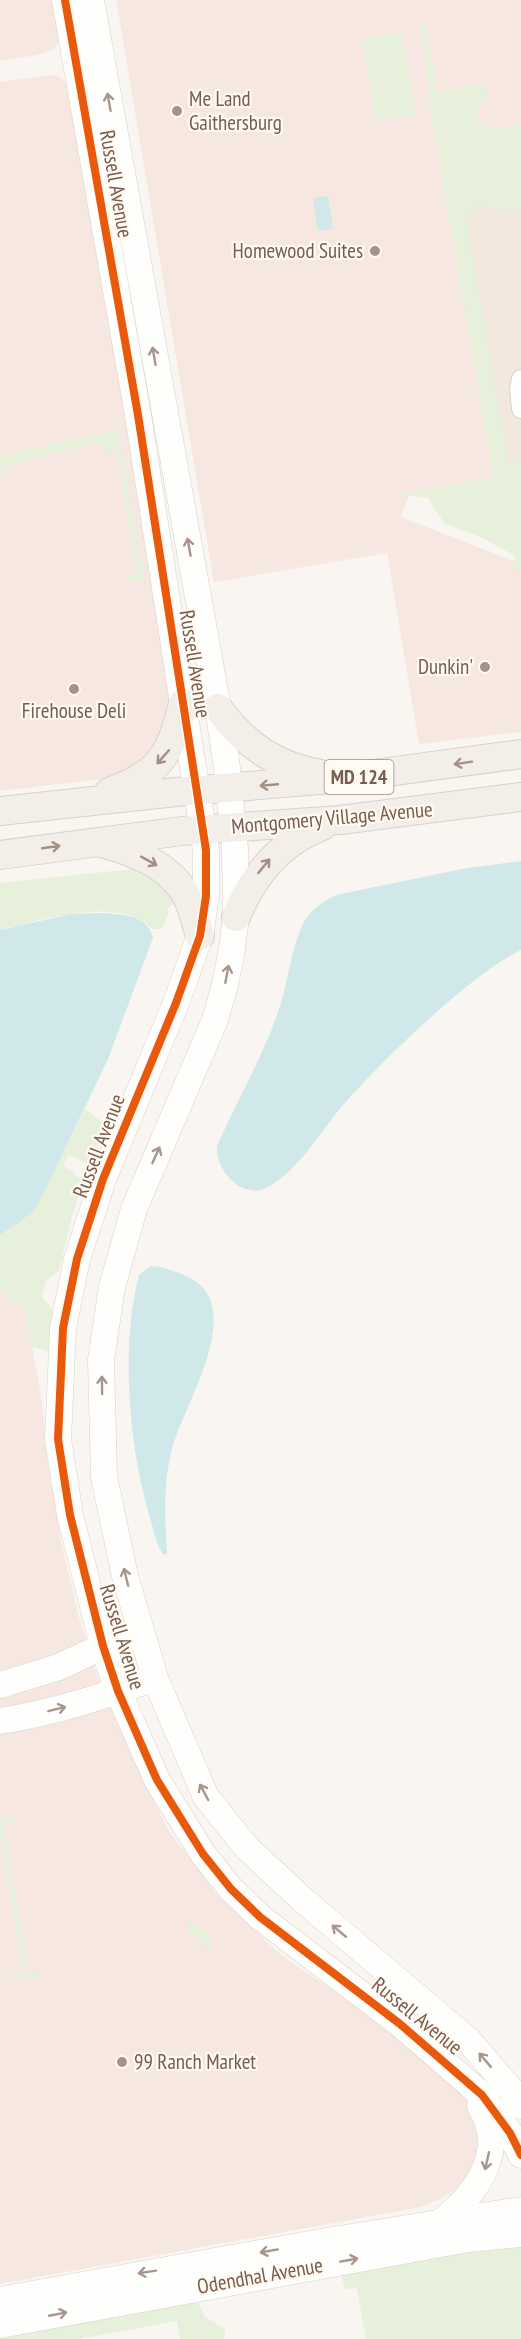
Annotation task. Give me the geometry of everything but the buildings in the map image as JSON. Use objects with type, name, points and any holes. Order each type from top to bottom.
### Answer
[{"type":"main road","points":[[76,802],[112,791],[141,778],[162,759],[170,749],[183,703]]},
{"type":"main road","points":[[218,708],[233,729],[256,749],[291,766],[344,778]]},
{"type":"main road","name":"Montgomery Village Avenue","points":[[0,811],[344,778],[521,754]]},
{"type":"main road","name":"Montgomery Village Avenue","points":[[0,855],[94,841],[340,820],[521,797]]},
{"type":"main road","points":[[236,917],[245,895],[271,858],[310,831],[340,820]]},
{"type":"main road","points":[[94,841],[125,849],[167,872],[187,897],[200,936]]},
{"type":"street","name":"Russell Avenue","points":[[65,0],[136,404],[206,850],[206,896],[200,936],[180,992],[103,1179],[77,1259],[63,1328],[58,1439],[70,1515],[103,1646],[118,1691],[157,1780],[203,1854],[231,1889],[260,1917],[400,2024],[482,2095],[510,2133],[521,2155]]},
{"type":"street","name":"Russell Avenue","points":[[91,0],[218,708],[233,828],[236,917],[225,986],[215,1020],[130,1220],[112,1287],[101,1360],[104,1477],[125,1576],[155,1678],[207,1797],[247,1848],[303,1900],[468,2040],[512,2091],[521,2106]]},
{"type":"street","points":[[521,380],[519,389],[521,410]]},
{"type":"street","points":[[0,1684],[59,1666],[103,1646],[141,1634]]},
{"type":"street","points":[[0,1721],[60,1709],[155,1678]]},
{"type":"street","points":[[442,2221],[458,2209],[477,2185],[487,2162],[490,2137],[484,2113],[456,2071]]},
{"type":"street","name":"Odendhal Avenue","points":[[0,2300],[442,2221],[521,2210]]},
{"type":"street","name":"Odendhal Avenue","points":[[0,2325],[468,2239],[521,2234]]},
{"type":"shaded area","points":[[0,0],[56,0],[60,39],[56,47],[37,55],[0,61]]},
{"type":"shaded area","points":[[116,0],[521,0],[521,142],[441,136],[502,478],[410,493],[401,517],[521,564],[521,732],[419,744],[387,553],[214,582]]},
{"type":"shaded area","points":[[50,75],[58,76],[69,85],[174,698],[159,753],[109,778],[0,791],[0,82]]},
{"type":"shaded area","points":[[453,195],[521,199],[521,551]]},
{"type":"shaded area","points":[[0,1290],[26,1311],[42,1402],[47,1457],[61,1542],[79,1618],[98,1679],[139,1772],[170,1833],[219,1897],[281,1955],[413,2045],[459,2091],[471,2108],[480,2144],[469,2176],[458,2188],[440,2199],[421,2207],[0,2284]]},
{"type":"green space","points":[[426,24],[437,92],[486,83],[488,93],[475,110],[480,123],[493,128],[521,125],[521,210],[478,207],[467,222],[509,463],[521,461],[521,572],[513,566],[515,556],[485,539],[444,523],[428,498],[396,494],[493,477],[429,99],[421,25]]},
{"type":"green space","points":[[402,32],[416,114],[376,121],[362,38]]},
{"type":"green space","points":[[117,429],[144,576],[143,581],[132,582],[127,578],[137,573],[117,451],[105,452],[101,442],[5,466],[7,474],[5,477],[1,475],[0,456]]},
{"type":"green space","points":[[142,868],[150,872],[176,901],[168,908],[168,915],[162,929],[152,929],[138,919],[121,913],[101,912],[57,916],[0,930],[0,883]]},
{"type":"green space","points":[[85,1109],[106,1125],[89,1165],[69,1155],[63,1166],[73,1172],[83,1183],[72,1216],[59,1271],[46,1281],[42,1297],[52,1309],[48,1351],[32,1347],[26,1311],[0,1290],[0,1235],[35,1209]]},
{"type":"green space","points":[[13,1815],[16,1817],[15,1820],[3,1823],[28,1973],[43,1974],[40,1977],[14,1981],[12,1977],[24,1974],[0,1834],[0,1817]]},
{"type":"green space","points":[[190,1922],[207,1932],[212,1942],[208,1948],[203,1947],[200,1935],[188,1937],[187,1924]]},
{"type":"green space","points":[[521,2247],[521,2339],[366,2339],[357,2288],[345,2289],[341,2273],[452,2254]]},
{"type":"green space","points":[[197,2299],[205,2317],[225,2329],[224,2339],[180,2339],[177,2321],[79,2339],[0,2339],[0,2336]]},
{"type":"water","points":[[328,196],[333,229],[318,231],[313,198]]},
{"type":"water","points":[[521,861],[521,950],[473,981],[407,1040],[355,1091],[299,1161],[278,1180],[257,1191],[248,1190],[231,1180],[220,1164],[217,1146],[272,1029],[282,1001],[296,942],[311,912],[336,895],[467,868]]},
{"type":"water","points":[[101,913],[133,917],[145,924],[153,938],[108,1059],[35,1209],[0,1235],[0,930],[71,914]]},
{"type":"water","points":[[151,1266],[186,1276],[205,1290],[213,1309],[213,1331],[208,1356],[178,1430],[169,1462],[165,1501],[167,1553],[164,1555],[159,1548],[143,1493],[137,1463],[130,1398],[130,1334],[133,1303],[139,1275]]},
{"type":"cycle path","points":[[65,0],[138,415],[206,850],[206,896],[200,936],[176,1003],[103,1179],[77,1259],[63,1328],[58,1439],[70,1515],[103,1646],[118,1691],[157,1780],[203,1854],[231,1889],[260,1917],[400,2024],[482,2095],[510,2133],[521,2155]]},
{"type":"place","name":"Me Land Gaithersburg","points":[[177,111]]},
{"type":"place","name":"Homewood Suites","points":[[375,251]]},
{"type":"place","name":"Dunkin'","points":[[485,667]]},
{"type":"place","name":"Firehouse Deli","points":[[74,689]]},
{"type":"place","name":"99 Ranch Market","points":[[122,2062]]}]
